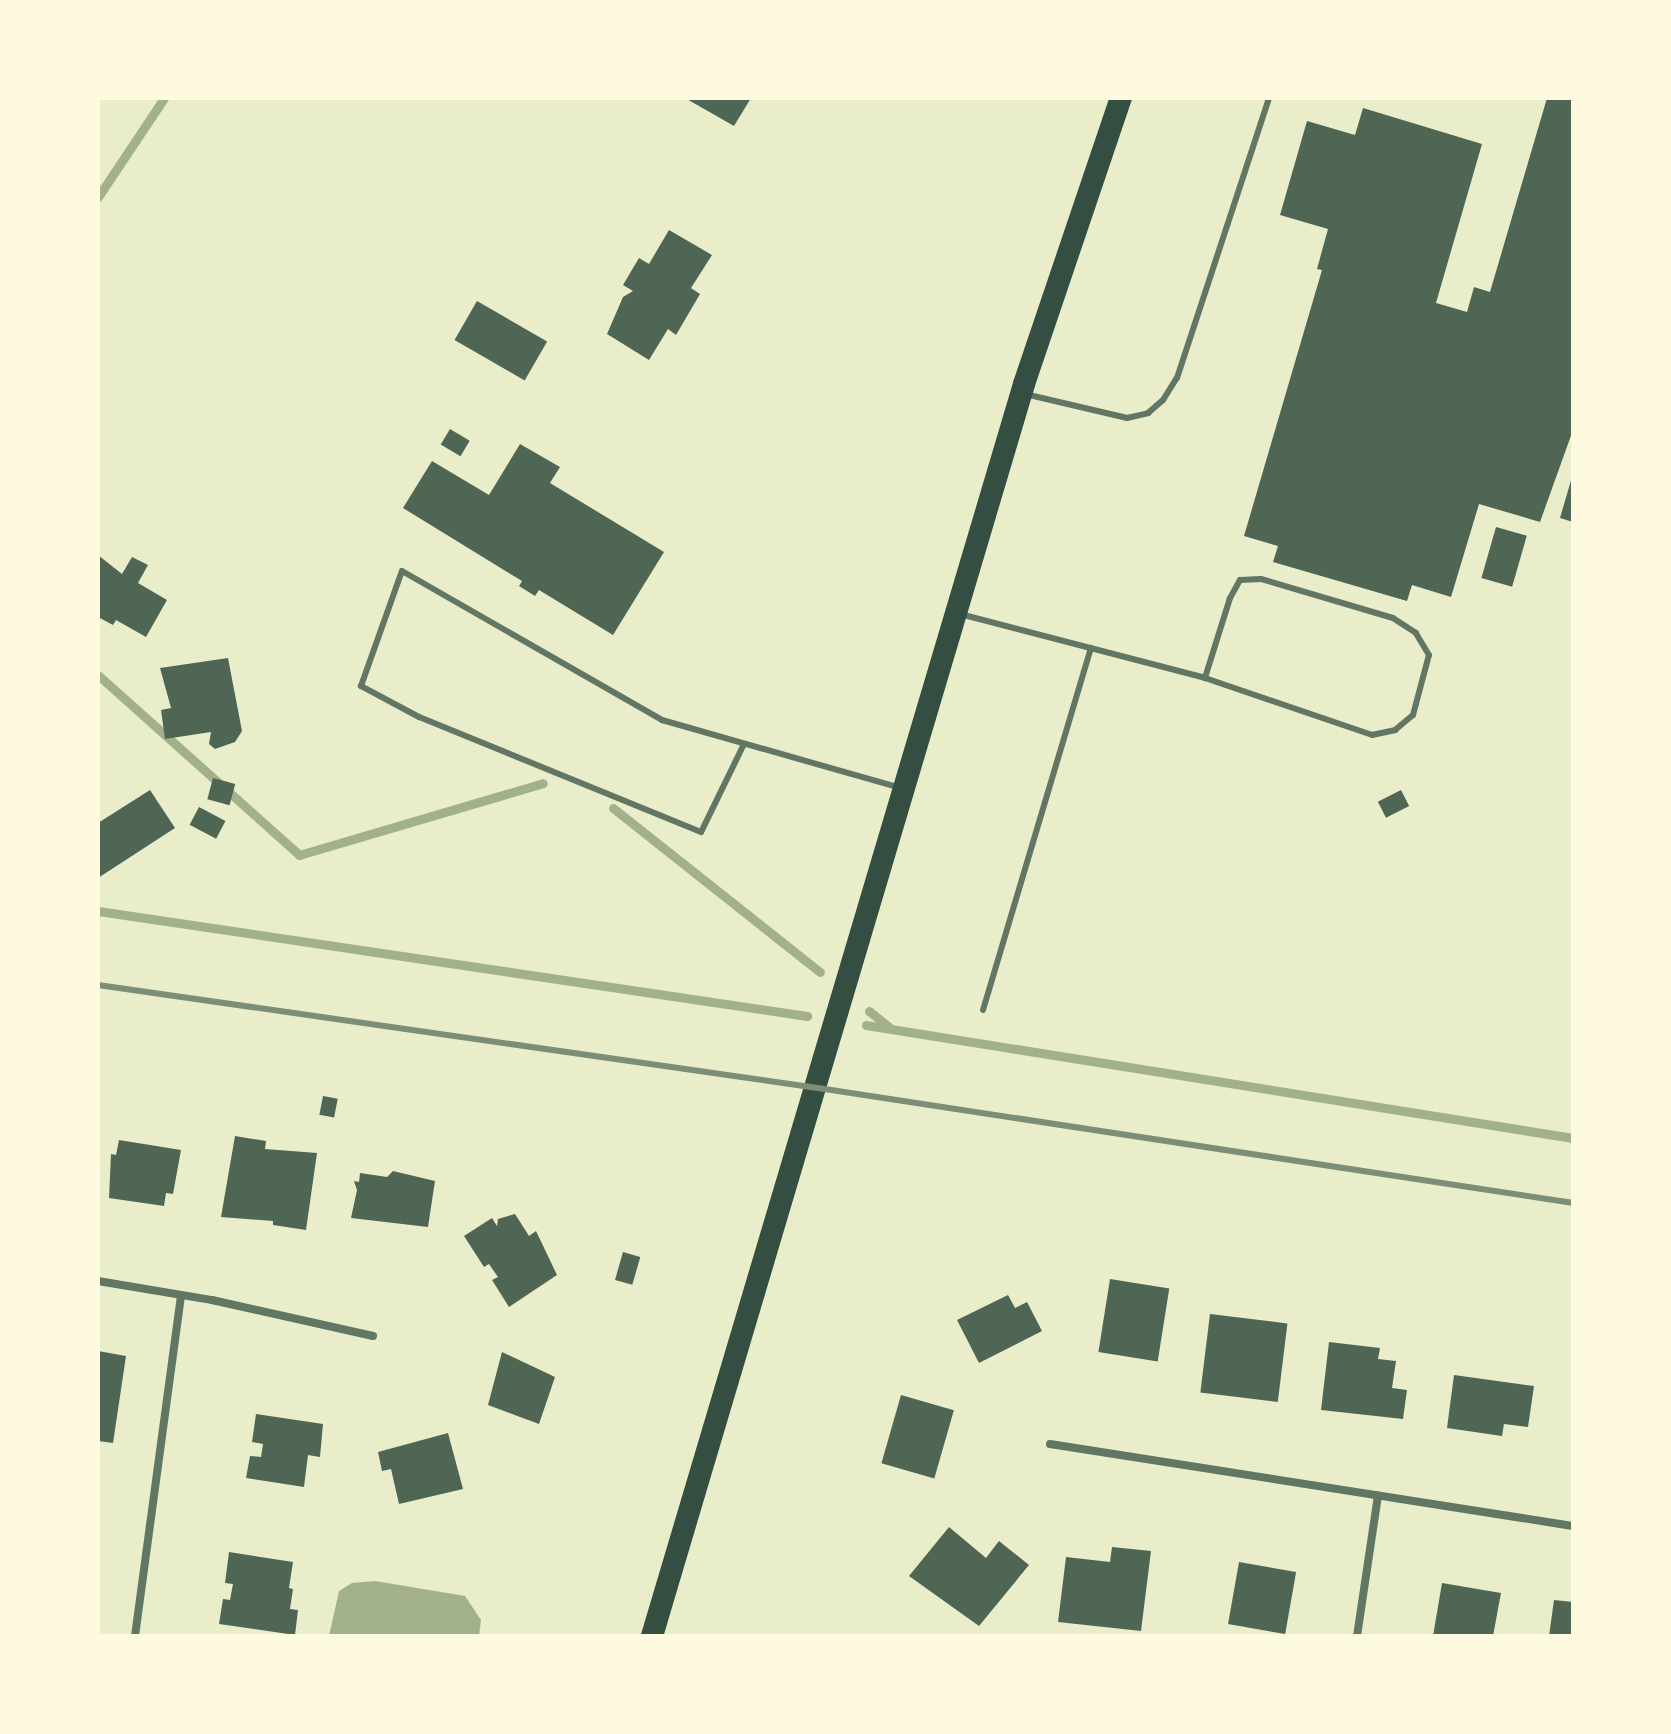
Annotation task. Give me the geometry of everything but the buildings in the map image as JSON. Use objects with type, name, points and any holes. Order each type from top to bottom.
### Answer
[{"type":"highway","points":[[652,1636],[1022,393],[1121,98]]},
{"type":"street","points":[[98,1281],[181,1295],[373,1336]]},
{"type":"street","points":[[135,1636],[181,1295]]},
{"type":"street","points":[[1050,1444],[1573,1526]]},
{"type":"street","points":[[1357,1636],[1378,1496]]},
{"type":"lane","points":[[1022,393],[1127,418],[1148,413],[1163,400],[1177,378],[1269,98]]},
{"type":"lane","points":[[744,744],[701,832],[419,717],[361,686],[402,571],[662,720],[904,789]]},
{"type":"lane","points":[[957,614],[1205,678],[1372,735],[1395,730],[1413,715],[1429,655],[1416,633],[1393,618],[1261,579],[1240,580],[1230,598],[1205,678]]},
{"type":"lane","points":[[983,1010],[1091,648]]},
{"type":"shaded area","points":[[375,1581],[465,1596],[481,1620],[479,1636],[329,1636],[339,1591],[352,1583]]},
{"type":"waterway","points":[[98,197],[164,98]]},
{"type":"waterway","points":[[98,675],[299,855],[543,783]]},
{"type":"waterway","points":[[613,808],[820,972]]},
{"type":"waterway","points":[[98,911],[807,1016]]},
{"type":"waterway","points":[[869,1011],[889,1027]]},
{"type":"waterway","points":[[866,1025],[1573,1138]]},
{"type":"railway","points":[[98,985],[818,1088],[1573,1203]]}]
